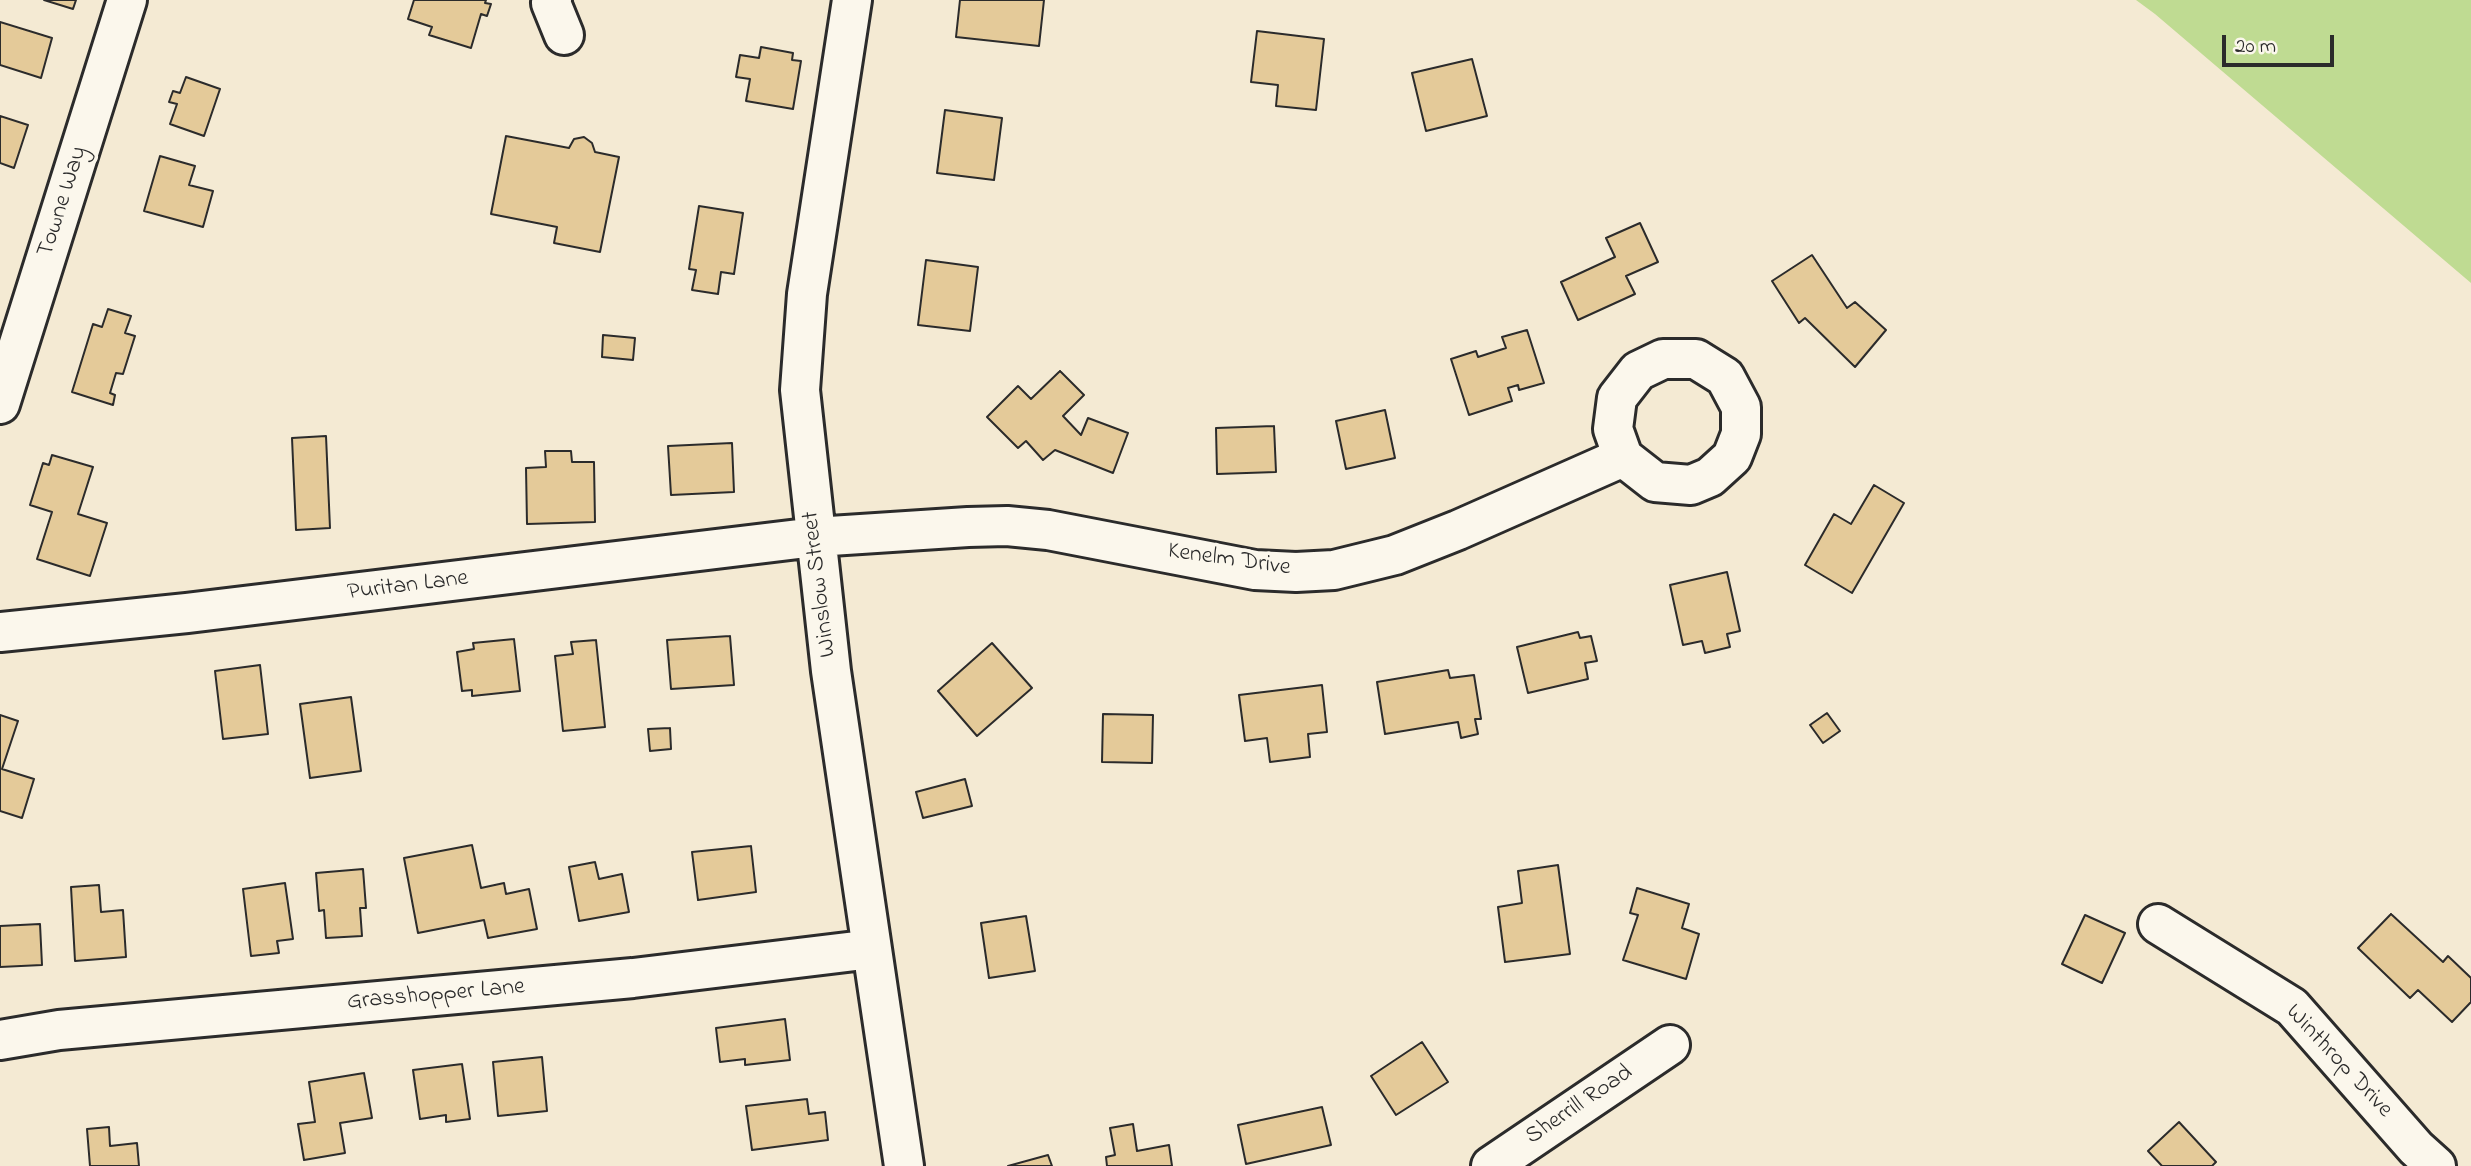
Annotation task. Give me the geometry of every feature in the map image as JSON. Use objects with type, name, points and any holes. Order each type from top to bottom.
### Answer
[{"type":"street","name":"Towne Way","points":[[0,404],[127,0]]},
{"type":"street","name":"Winslow Street","points":[[852,0],[807,294],[800,390],[831,671],[904,1166]]},
{"type":"street","name":"Kenelm Drive","points":[[816,537],[1007,526],[1048,530],[1255,570],[1334,570],[1408,550],[1623,457]]},
{"type":"street","name":"Puritan Lane","points":[[0,632],[201,611],[816,537]]},
{"type":"street","name":"Winthrop Drive","points":[[2158,925],[2292,1007],[2416,1148],[2436,1166]]},
{"type":"street","name":"Grasshopper Lane","points":[[0,1040],[59,1030],[633,978],[872,949]]},
{"type":"street","name":"Sherrill Road","points":[[1490,1166],[1670,1045]]},
{"type":"green space","points":[[2136,0],[2471,0],[2471,283],[2155,14]]},
{"type":"building","points":[[44,0],[76,0],[73,9]]},
{"type":"building","points":[[414,0],[486,0],[485,3],[491,4],[487,16],[481,14],[471,48],[429,35],[432,27],[408,19]]},
{"type":"building","points":[[960,0],[1044,0],[1039,46],[956,37]]},
{"type":"building","points":[[0,22],[52,38],[41,78],[0,65]]},
{"type":"building","points":[[1257,31],[1324,39],[1316,110],[1276,106],[1278,85],[1251,82]]},
{"type":"building","points":[[761,47],[793,53],[792,60],[801,61],[793,109],[746,101],[750,79],[736,77],[740,55],[759,58]]},
{"type":"building","points":[[1472,59],[1487,116],[1426,131],[1412,73]]},
{"type":"building","points":[[186,77],[220,89],[204,136],[170,124],[177,104],[169,102],[173,91],[180,93]]},
{"type":"building","points":[[945,110],[1002,118],[994,180],[937,173]]},
{"type":"building","points":[[0,116],[28,125],[14,168],[0,163]]},
{"type":"building","points":[[506,136],[569,148],[574,139],[584,137],[592,143],[595,152],[619,157],[600,252],[554,243],[557,227],[491,214]]},
{"type":"building","points":[[160,156],[195,166],[189,185],[213,191],[203,227],[144,211]]},
{"type":"building","points":[[699,206],[743,213],[734,274],[721,272],[718,294],[692,290],[696,270],[689,269]]},
{"type":"building","points":[[1640,223],[1658,262],[1626,276],[1635,294],[1578,320],[1561,282],[1615,257],[1606,238]]},
{"type":"building","points":[[1812,255],[1847,308],[1855,302],[1886,330],[1855,367],[1805,318],[1799,323],[1772,281]]},
{"type":"building","points":[[926,260],[978,267],[970,331],[918,325]]},
{"type":"building","points":[[108,309],[131,316],[125,333],[135,336],[123,374],[116,373],[110,393],[115,395],[113,405],[72,392],[93,324],[102,327]]},
{"type":"building","points":[[1527,330],[1544,383],[1519,390],[1518,385],[1508,388],[1512,401],[1469,415],[1451,359],[1476,351],[1478,357],[1506,348],[1502,337]]},
{"type":"building","points":[[603,335],[635,338],[633,360],[602,357]]},
{"type":"building","points":[[1060,371],[1084,395],[1063,416],[1081,435],[1088,418],[1128,433],[1113,473],[1055,450],[1043,460],[1026,441],[1018,448],[987,417],[1018,386],[1031,399]]},
{"type":"building","points":[[1385,410],[1395,458],[1346,469],[1336,421]]},
{"type":"building","points":[[1274,426],[1276,472],[1217,474],[1216,428]]},
{"type":"building","points":[[326,436],[330,528],[296,530],[292,438]]},
{"type":"building","points":[[732,443],[734,492],[671,495],[668,446]]},
{"type":"building","points":[[545,451],[571,451],[572,462],[594,462],[595,522],[527,524],[526,468],[546,467]]},
{"type":"building","points":[[52,455],[93,467],[78,514],[107,523],[90,576],[37,559],[52,512],[30,505],[43,463],[49,465]]},
{"type":"building","points":[[1874,485],[1904,503],[1852,593],[1805,565],[1834,514],[1851,524]]},
{"type":"building","points":[[1727,572],[1740,631],[1727,634],[1730,647],[1705,653],[1702,641],[1683,645],[1670,585]]},
{"type":"building","points":[[1578,632],[1580,638],[1591,636],[1597,661],[1585,663],[1588,679],[1528,693],[1517,647]]},
{"type":"building","points":[[730,636],[734,685],[671,689],[667,640]]},
{"type":"building","points":[[514,639],[520,691],[472,696],[472,690],[462,691],[457,652],[474,649],[473,643]]},
{"type":"building","points":[[596,640],[605,727],[563,731],[555,656],[573,654],[571,642]]},
{"type":"building","points":[[992,643],[1032,688],[977,736],[938,691]]},
{"type":"building","points":[[260,665],[268,734],[223,739],[215,671]]},
{"type":"building","points":[[1448,670],[1450,678],[1474,675],[1481,719],[1475,719],[1478,734],[1461,738],[1458,722],[1385,734],[1377,682]]},
{"type":"building","points":[[1322,685],[1327,732],[1308,734],[1310,757],[1270,762],[1267,738],[1245,741],[1239,695]]},
{"type":"building","points":[[351,697],[361,771],[310,778],[300,704]]},
{"type":"building","points":[[1827,713],[1840,731],[1823,743],[1810,725]]},
{"type":"building","points":[[1103,714],[1153,715],[1152,763],[1102,762]]},
{"type":"building","points":[[0,715],[18,721],[2,769],[34,779],[22,818],[0,811]]},
{"type":"building","points":[[670,728],[671,749],[650,751],[648,729]]},
{"type":"building","points":[[965,779],[972,806],[923,818],[916,792]]},
{"type":"building","points":[[472,845],[481,888],[504,883],[506,894],[529,889],[537,929],[488,938],[484,920],[418,933],[404,858]]},
{"type":"building","points":[[751,846],[756,892],[698,900],[692,852]]},
{"type":"building","points":[[595,862],[599,879],[622,874],[629,912],[579,921],[569,867]]},
{"type":"building","points":[[1558,865],[1570,954],[1505,962],[1498,907],[1522,903],[1518,871]]},
{"type":"building","points":[[363,869],[366,908],[360,908],[362,936],[326,938],[324,910],[319,911],[316,873]]},
{"type":"building","points":[[285,883],[293,939],[277,941],[279,953],[251,956],[243,889]]},
{"type":"building","points":[[99,885],[101,912],[123,910],[126,957],[75,961],[71,887]]},
{"type":"building","points":[[1637,888],[1689,904],[1682,928],[1699,934],[1686,979],[1623,960],[1638,915],[1630,913]]},
{"type":"building","points":[[2391,914],[2443,962],[2448,956],[2471,978],[2471,1002],[2452,1022],[2418,990],[2410,998],[2358,948]]},
{"type":"building","points":[[2085,915],[2125,933],[2102,983],[2062,964]]},
{"type":"building","points":[[1026,916],[1035,971],[989,978],[981,923]]},
{"type":"building","points":[[40,924],[42,965],[0,967],[0,926]]},
{"type":"building","points":[[785,1019],[790,1060],[745,1065],[745,1059],[720,1062],[716,1028]]},
{"type":"building","points":[[1422,1042],[1448,1082],[1396,1115],[1371,1076]]},
{"type":"building","points":[[542,1057],[547,1111],[498,1116],[493,1062]]},
{"type":"building","points":[[462,1064],[470,1119],[446,1122],[446,1115],[420,1119],[413,1070]]},
{"type":"building","points":[[364,1073],[372,1118],[340,1123],[345,1153],[304,1160],[298,1124],[315,1122],[309,1082]]},
{"type":"building","points":[[807,1099],[809,1114],[825,1112],[828,1140],[752,1150],[746,1106]]},
{"type":"building","points":[[1322,1107],[1331,1145],[1246,1164],[1238,1125]]},
{"type":"building","points":[[2179,1122],[2216,1162],[2212,1166],[2162,1166],[2148,1151]]},
{"type":"building","points":[[1133,1124],[1137,1151],[1169,1145],[1172,1166],[1107,1166],[1106,1157],[1115,1155],[1110,1128]]},
{"type":"building","points":[[109,1127],[110,1146],[137,1143],[139,1166],[90,1166],[87,1129]]},
{"type":"building","points":[[1048,1155],[1052,1166],[1008,1166]]}]
